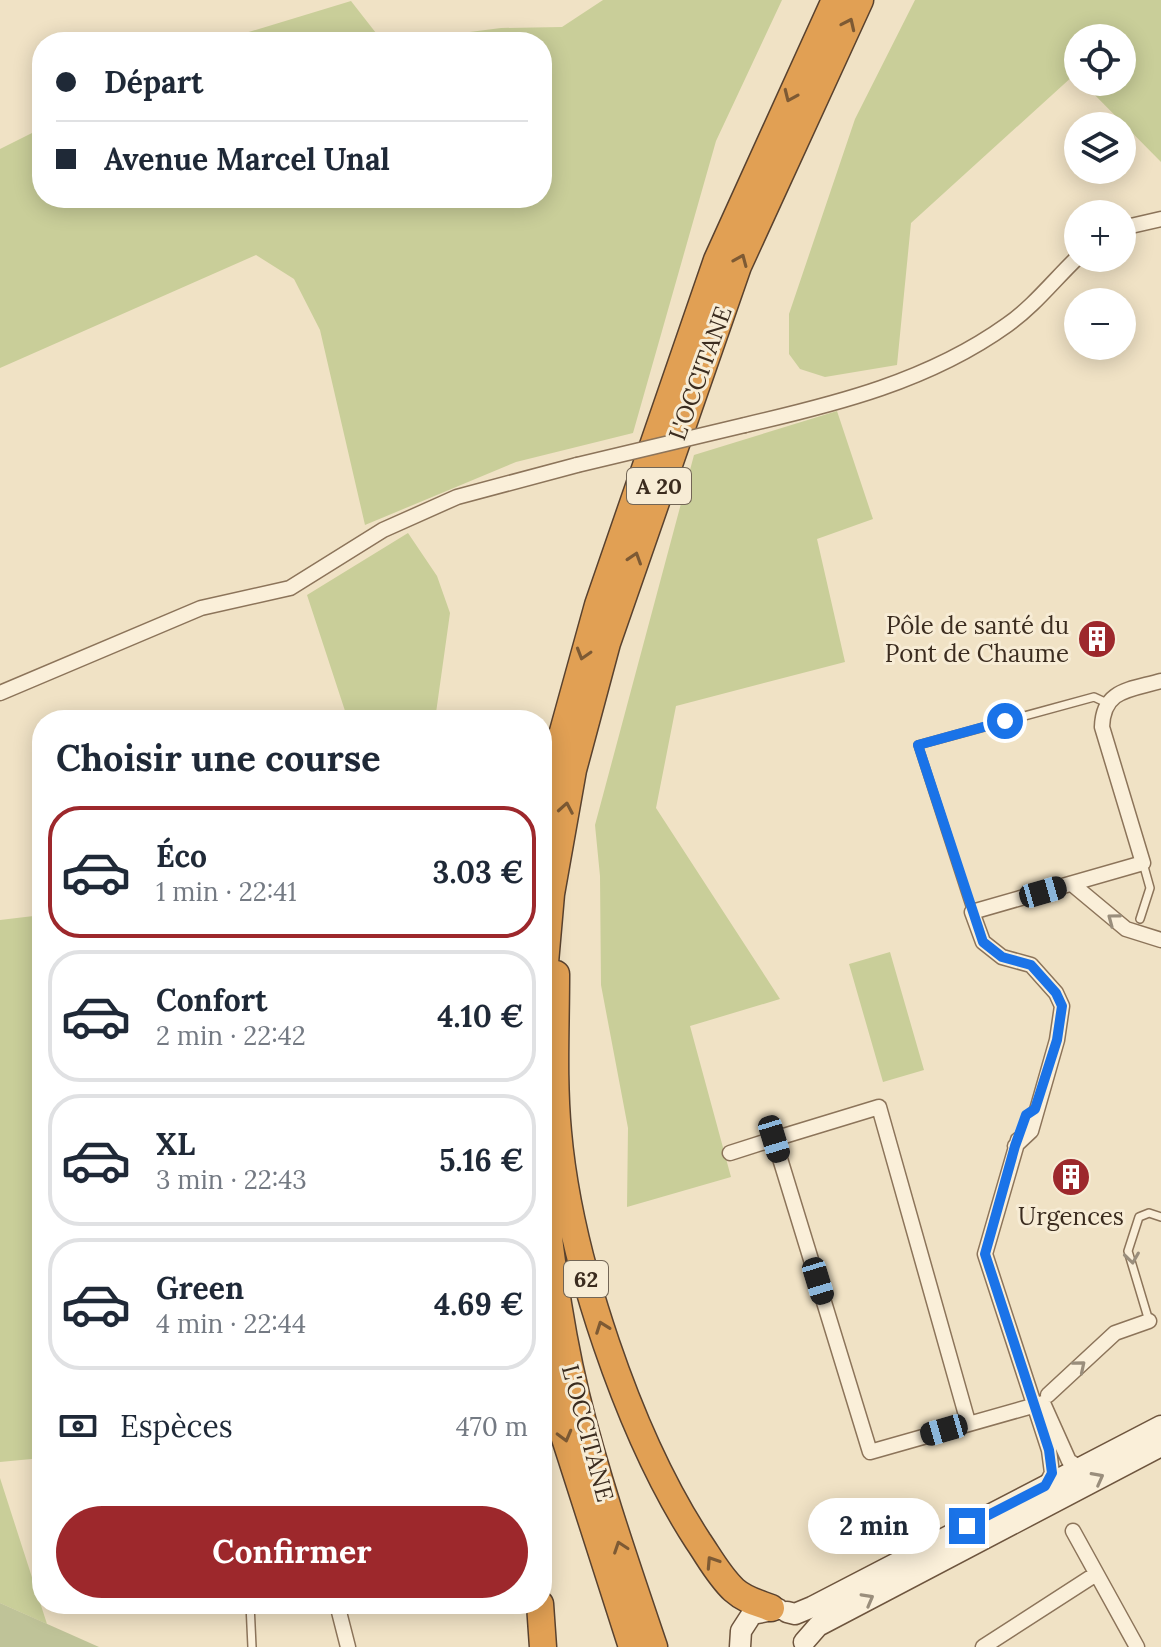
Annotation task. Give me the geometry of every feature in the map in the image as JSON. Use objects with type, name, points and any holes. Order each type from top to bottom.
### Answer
[{"type":"highway","name":"L'OCCITANE","points":[[552,773],[598,605],[717,260],[835,0]]},
{"type":"highway","name":"L'OCCITANE","points":[[552,888],[573,770],[607,643],[644,528],[738,266],[860,0]]},
{"type":"highway","name":"62","points":[[552,928],[558,1133],[569,1206],[586,1277],[640,1428],[668,1490],[722,1576],[748,1600],[779,1610]]},
{"type":"highway","name":"L'OCCITANE","points":[[552,1259],[576,1396],[607,1509],[654,1647]]},
{"type":"highway","name":"L'OCCITANE","points":[[552,1376],[571,1459],[632,1647]]},
{"type":"highway","points":[[541,1614],[543,1647]]},
{"type":"main road","points":[[726,1647],[741,1639],[752,1614],[779,1610],[795,1614],[812,1607],[1045,1486],[1073,1467],[1161,1426]]},
{"type":"main road","points":[[804,1645],[818,1626],[930,1564],[1161,1446]]},
{"type":"main road","points":[[779,1610],[800,1624],[804,1645]]},
{"type":"street","points":[[1136,225],[1161,219]]},
{"type":"street","points":[[0,693],[201,608],[290,588],[383,530],[457,497],[875,392],[955,356],[1008,325],[1064,271]]},
{"type":"street","points":[[930,1564],[1063,1490],[1073,1467],[1038,1396],[1020,1369],[985,1254],[1015,1146],[1026,1115],[1035,1109],[1057,1040],[1062,1006],[1056,993],[1031,965],[1002,957],[983,942],[972,912],[1143,863],[1102,727],[1102,709],[1113,696],[1161,681]]},
{"type":"street","points":[[1072,884],[1126,929],[1161,940]]},
{"type":"street","points":[[730,1153],[879,1107],[968,1422]]},
{"type":"street","points":[[774,1139],[870,1452],[968,1422],[1038,1396],[1113,1339],[1142,1328],[1155,1318]]},
{"type":"street","points":[[1038,1396],[1052,1462],[1052,1473],[1045,1486]]},
{"type":"street","points":[[1073,1531],[1137,1647]]},
{"type":"street","points":[[983,1647],[1096,1574]]},
{"type":"street","points":[[340,1614],[348,1647]]},
{"type":"lane","points":[[972,912],[918,745],[1094,697],[1107,703]]},
{"type":"lane","points":[[1140,919],[1150,888],[1143,863]]},
{"type":"lane","points":[[1155,1318],[1128,1251],[1139,1217],[1149,1213],[1161,1217]]},
{"type":"lane","points":[[250,1614],[252,1647]]},
{"type":"green space","points":[[603,0],[782,0],[716,141],[633,433],[516,462],[365,525],[320,330],[294,279],[256,255],[0,368],[0,149],[32,133],[32,208],[552,208],[552,32],[470,32],[562,27]]},
{"type":"green space","points":[[915,0],[1161,0],[1161,162],[1136,137],[1136,112],[1112,112],[1096,96],[1136,96],[1136,24],[1064,24],[1064,84],[911,223],[897,365],[825,377],[800,369],[789,354],[789,314],[855,119]]},
{"type":"green space","points":[[351,1],[375,32],[249,32]]},
{"type":"green space","points":[[837,411],[873,519],[817,539],[845,662],[676,706],[656,808],[780,999],[690,1026],[731,1177],[627,1207],[628,1128],[601,985],[600,876],[595,825],[694,455]]},
{"type":"green space","points":[[408,533],[437,576],[450,613],[436,710],[345,710],[307,595]]},
{"type":"green space","points":[[32,916],[32,1459],[0,1462],[0,920]]},
{"type":"green space","points":[[890,952],[924,1070],[883,1082],[849,964]]},
{"type":"green space","points":[[0,1478],[32,1577],[32,1614],[44,1614],[47,1624],[0,1603]]},
{"type":"green space","points":[[0,1603],[99,1647],[0,1647]]},
{"type":"place","name":"Pôle de santé du Pont de Chaume","points":[[1097,639]]},
{"type":"place","name":"Urgences","points":[[1071,1177]]},
{"type":"route","points":[[967,1526],[1045,1486],[1052,1473],[1049,1450],[1020,1369],[985,1254],[1015,1146],[1026,1115],[1035,1109],[1057,1040],[1062,1006],[1056,993],[1031,965],[1002,957],[983,942],[918,745],[1005,721]]}]
